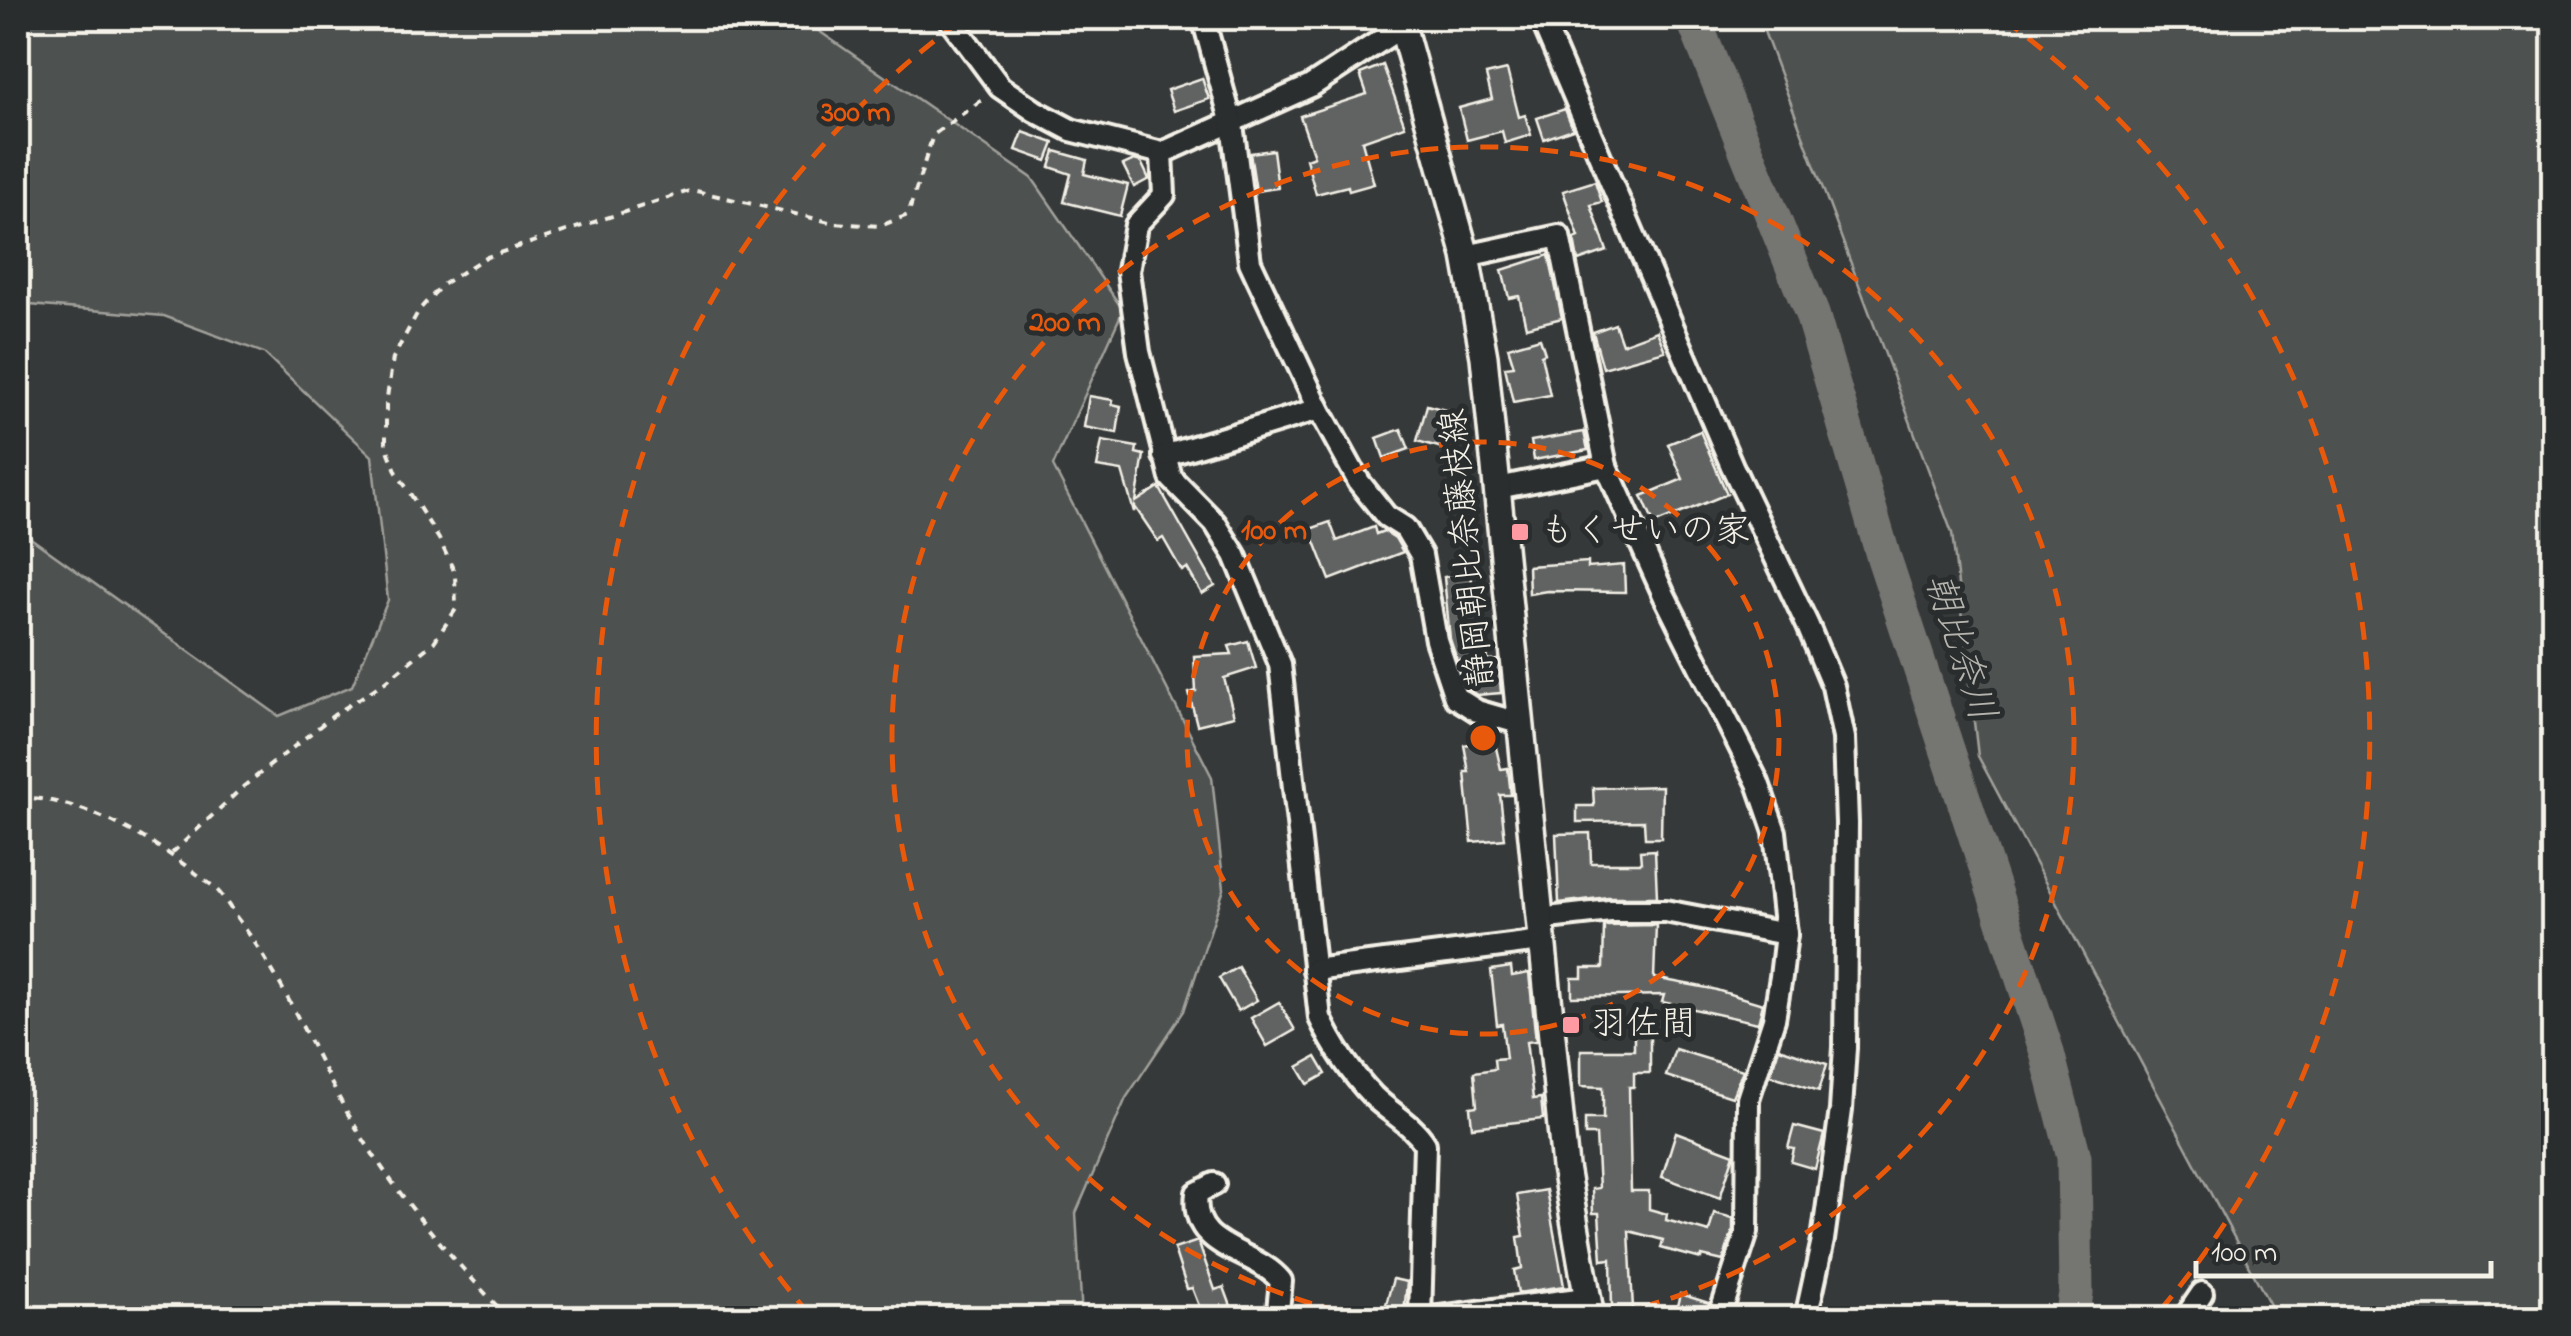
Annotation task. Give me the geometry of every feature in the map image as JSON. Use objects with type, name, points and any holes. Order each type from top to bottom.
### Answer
[{"type":"main road","name":"静岡朝比奈藤枝線","points":[[1402,22],[1466,256],[1484,357],[1565,1166],[1588,1308]]},
{"type":"street","points":[[948,18],[1000,87],[1035,111],[1071,130],[1162,153],[1312,86],[1402,22]]},
{"type":"street","points":[[1203,18],[1232,124],[1250,262],[1319,410],[1358,482],[1386,516],[1405,528],[1421,555],[1436,640],[1455,697],[1477,711],[1522,724]]},
{"type":"street","points":[[1540,18],[1732,466],[1808,626],[1833,686],[1840,720],[1848,823],[1846,1048],[1823,1240],[1806,1318]]},
{"type":"street","points":[[1162,153],[1164,195],[1136,225],[1128,272],[1139,352],[1171,478],[1215,523],[1235,555],[1280,664],[1320,1018],[1331,1042],[1375,1098],[1416,1130],[1425,1144],[1420,1318]]},
{"type":"street","points":[[1466,256],[1559,236],[1606,466],[1664,596],[1758,782],[1775,832],[1786,934],[1774,1019],[1748,1099],[1747,1232],[1719,1318]]},
{"type":"street","points":[[1164,456],[1319,410]]},
{"type":"street","points":[[1498,488],[1606,466]]},
{"type":"street","points":[[1314,970],[1540,930],[1610,910],[1665,911],[1786,934]]},
{"type":"street","points":[[1214,1184],[1197,1193],[1195,1209],[1210,1237],[1245,1259],[1269,1266],[1281,1281],[1278,1310],[1284,1318]]},
{"type":"street","points":[[2184,1318],[2202,1294]]},
{"type":"street","points":[[1432,1318],[1588,1308]]},
{"type":"path","points":[[172,853],[244,786],[434,642],[456,609],[455,573],[386,445],[386,404],[393,358],[419,310],[442,285],[484,258],[692,190],[834,222],[880,226],[908,216],[932,135],[1000,87]]},
{"type":"path","points":[[18,797],[106,817],[172,853],[213,887],[261,948],[318,1061],[407,1204],[440,1246],[508,1318]]},
{"type":"shaded area","points":[[18,18],[800,18],[1032,178],[1123,310],[1053,466],[1212,777],[1224,889],[1184,1011],[1126,1098],[1076,1213],[1082,1318],[18,1318],[18,529],[279,716],[352,686],[388,600],[372,456],[264,353],[164,316],[18,304]]},
{"type":"shaded area","points":[[1759,18],[2553,18],[2553,1318],[2277,1318],[1978,756],[1952,533]]},
{"type":"building","points":[[1383,65],[1405,126],[1362,141],[1374,184],[1316,194],[1306,159],[1314,156],[1300,116],[1367,94],[1360,74]]},
{"type":"building","points":[[1507,70],[1519,117],[1525,115],[1531,135],[1505,143],[1502,131],[1467,140],[1459,108],[1492,99],[1486,75]]},
{"type":"building","points":[[1202,78],[1209,99],[1174,111],[1167,90]]},
{"type":"building","points":[[1565,109],[1573,129],[1544,139],[1537,118]]},
{"type":"building","points":[[1023,132],[1054,143],[1047,161],[1016,150]]},
{"type":"building","points":[[1273,150],[1278,188],[1256,191],[1250,153]]},
{"type":"building","points":[[1055,151],[1087,160],[1084,174],[1128,185],[1120,216],[1064,202],[1071,174],[1050,167]]},
{"type":"building","points":[[1134,160],[1141,162],[1149,179],[1134,187],[1123,165]]},
{"type":"building","points":[[1595,181],[1602,202],[1591,205],[1607,251],[1578,261],[1574,239],[1579,237],[1563,191]]},
{"type":"building","points":[[1549,255],[1562,318],[1526,327],[1519,296],[1509,298],[1502,270]]},
{"type":"building","points":[[1615,324],[1622,344],[1657,331],[1665,351],[1603,368],[1593,332]]},
{"type":"building","points":[[1540,338],[1550,395],[1513,402],[1505,367],[1514,366],[1508,347]]},
{"type":"building","points":[[1089,396],[1113,400],[1112,404],[1121,406],[1117,433],[1084,427]]},
{"type":"building","points":[[1427,405],[1453,412],[1442,448],[1417,441]]},
{"type":"building","points":[[1401,429],[1409,449],[1384,458],[1377,438]]},
{"type":"building","points":[[1700,431],[1727,494],[1654,524],[1642,496],[1683,479],[1668,444]]},
{"type":"building","points":[[1584,432],[1588,450],[1534,460],[1531,441]]},
{"type":"building","points":[[1102,441],[1137,447],[1136,453],[1144,455],[1136,502],[1159,487],[1215,586],[1202,594],[1187,568],[1182,571],[1163,538],[1158,541],[1135,507],[1134,512],[1122,471],[1097,467]]},
{"type":"building","points":[[1330,522],[1337,541],[1374,527],[1376,534],[1384,531],[1395,538],[1403,552],[1330,580],[1310,529]]},
{"type":"building","points":[[1588,562],[1588,568],[1624,565],[1625,592],[1529,594],[1528,566]]},
{"type":"building","points":[[1471,573],[1476,617],[1484,616],[1488,661],[1498,660],[1501,693],[1477,695],[1466,688],[1461,660],[1457,660],[1450,639],[1444,577]]},
{"type":"building","points":[[1248,641],[1256,668],[1224,678],[1234,716],[1197,725],[1189,693],[1196,691],[1194,656],[1232,654],[1229,646]]},
{"type":"building","points":[[1494,739],[1501,769],[1508,768],[1511,795],[1500,795],[1505,839],[1472,842],[1464,745]]},
{"type":"building","points":[[1662,786],[1661,838],[1645,838],[1644,821],[1577,822],[1577,806],[1594,806],[1593,788]]},
{"type":"building","points":[[1590,833],[1591,863],[1641,863],[1640,851],[1655,850],[1657,897],[1559,903],[1556,834]]},
{"type":"building","points":[[1656,925],[1654,978],[1763,1004],[1758,1023],[1662,1002],[1664,995],[1572,997],[1572,978],[1582,978],[1582,968],[1603,968],[1604,926]]},
{"type":"building","points":[[1238,967],[1257,1000],[1238,1011],[1219,978]]},
{"type":"building","points":[[1511,967],[1512,976],[1529,973],[1536,1041],[1526,1042],[1533,1099],[1541,1098],[1543,1119],[1472,1127],[1470,1107],[1477,1106],[1474,1072],[1495,1069],[1494,1059],[1506,1058],[1502,1024],[1497,1025],[1491,970]]},
{"type":"building","points":[[1279,1002],[1295,1030],[1267,1046],[1251,1018]]},
{"type":"building","points":[[1634,1030],[1650,1030],[1650,1073],[1634,1073],[1634,1087],[1629,1087],[1631,1191],[1649,1191],[1649,1209],[1667,1214],[1666,1220],[1709,1232],[1714,1213],[1733,1218],[1733,1230],[1723,1261],[1661,1248],[1663,1240],[1629,1231],[1633,1309],[1612,1309],[1611,1259],[1602,1260],[1599,1213],[1593,1213],[1592,1189],[1599,1188],[1596,1135],[1585,1135],[1585,1119],[1603,1119],[1603,1087],[1581,1086],[1581,1050],[1634,1050]]},
{"type":"building","points":[[1779,1048],[1827,1064],[1819,1091],[1770,1075]]},
{"type":"building","points":[[1675,1049],[1743,1070],[1732,1097],[1666,1076]]},
{"type":"building","points":[[1316,1057],[1326,1074],[1308,1084],[1298,1067]]},
{"type":"building","points":[[1794,1126],[1824,1134],[1815,1169],[1791,1162],[1794,1149],[1788,1148]]},
{"type":"building","points":[[1676,1132],[1734,1154],[1720,1198],[1662,1177]]},
{"type":"building","points":[[1546,1190],[1564,1286],[1518,1293],[1514,1270],[1522,1268],[1518,1237],[1524,1236],[1517,1195]]},
{"type":"building","points":[[1198,1241],[1215,1290],[1224,1287],[1231,1306],[1203,1316],[1192,1288],[1187,1289],[1174,1249]]},
{"type":"building","points":[[1393,1279],[1407,1282],[1404,1313],[1385,1308]]},
{"type":"building","points":[[1680,1294],[1709,1303],[1706,1318],[1674,1318]]},
{"type":"waterway","name":"朝比奈川","points":[[1693,18],[1812,314],[1883,555],[2046,1049],[2074,1157],[2076,1293],[2072,1318]]},
{"type":"place","name":"もくせいの家","points":[[1520,532]]},
{"type":"place","name":"羽佐間","points":[[1571,1025]]}]
